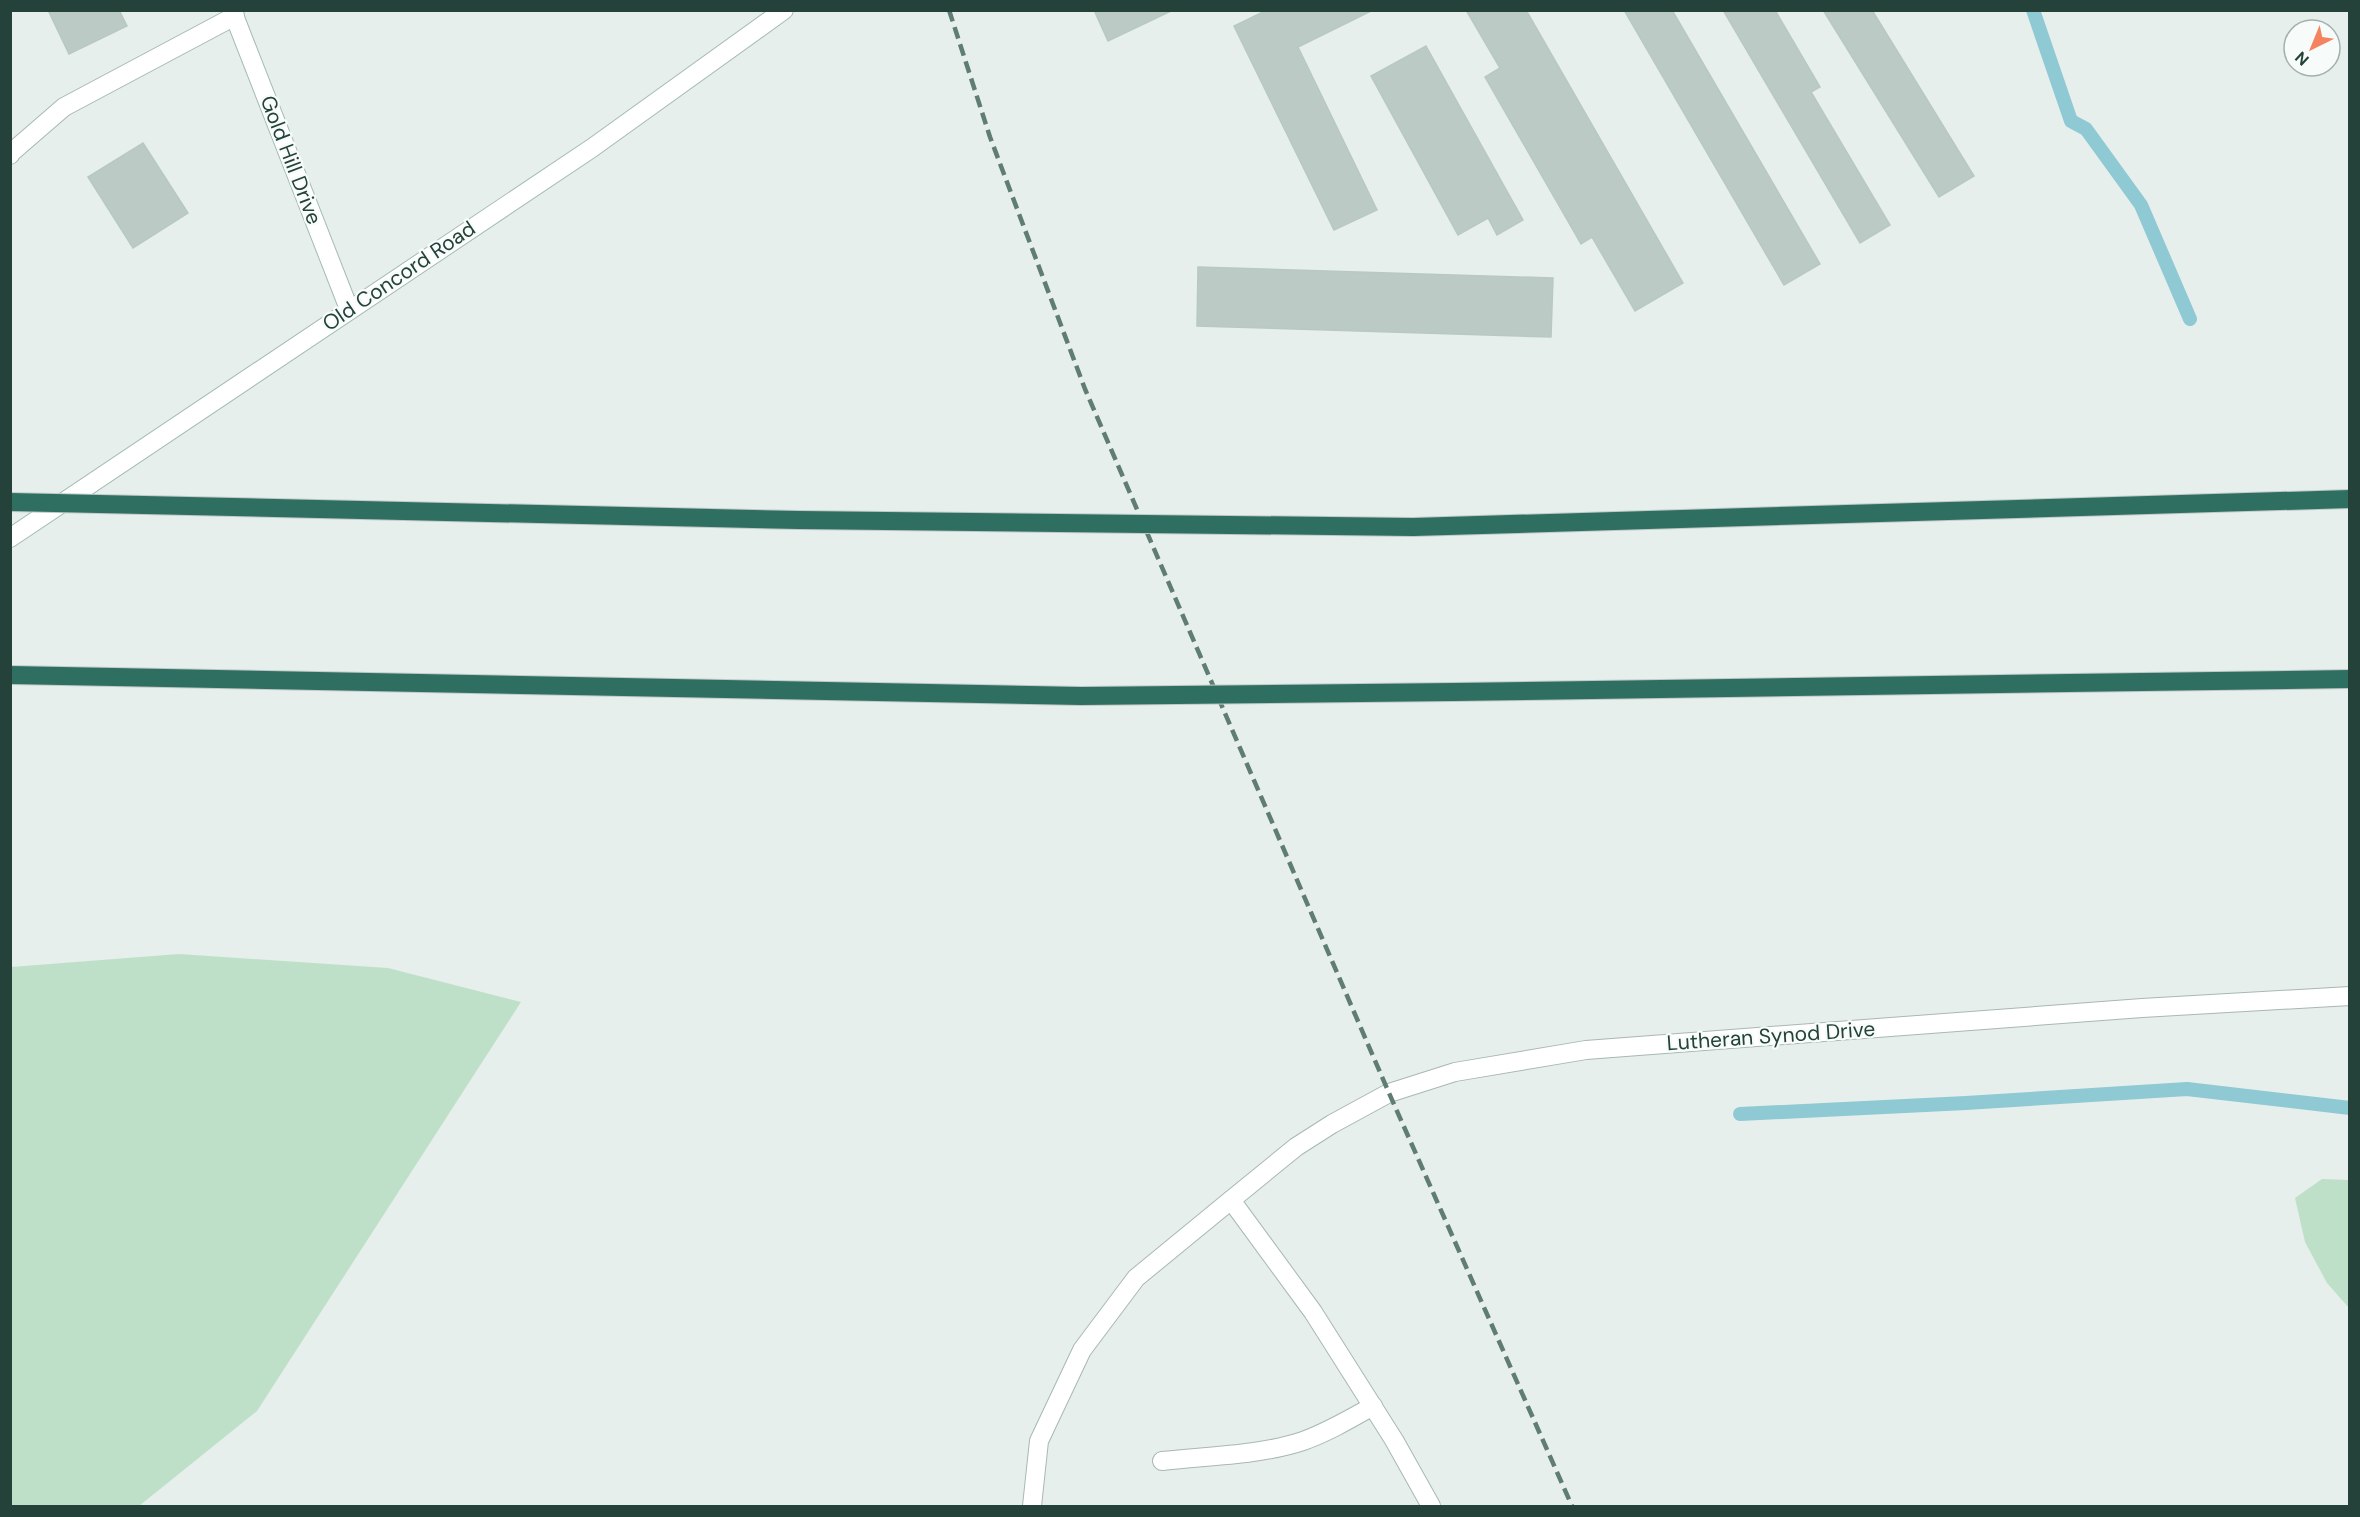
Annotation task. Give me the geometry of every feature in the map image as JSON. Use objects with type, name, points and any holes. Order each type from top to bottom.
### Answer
[{"type":"highway","points":[[10,502],[799,520],[1413,527],[2349,499]]},
{"type":"highway","points":[[10,675],[1081,696],[2349,680]]},
{"type":"street","name":"Old Concord Road","points":[[10,538],[592,148],[784,10]]},
{"type":"street","name":"Gold Hill Drive","points":[[233,14],[349,309]]},
{"type":"street","points":[[11,153],[64,107],[233,14]]},
{"type":"street","name":"Lutheran Synod Drive","points":[[1032,1506],[1040,1441],[1082,1350],[1136,1278],[1296,1147],[1332,1124],[1389,1093],[1455,1072],[1586,1050],[2142,1008],[2349,996]]},
{"type":"street","points":[[1231,1200],[1313,1312],[1373,1406],[1431,1506]]},
{"type":"street","points":[[1162,1461],[1277,1448],[1334,1428],[1373,1406]]},
{"type":"green space","points":[[179,954],[388,968],[521,1002],[257,1411],[139,1506],[11,1506],[11,967]]},
{"type":"green space","points":[[2322,1179],[2349,1180],[2349,1308],[2327,1283],[2305,1242],[2295,1198]]},
{"type":"building","points":[[48,10],[119,10],[127,26],[69,54]]},
{"type":"building","points":[[1094,10],[1173,10],[1108,41]]},
{"type":"building","points":[[1267,10],[1373,10],[1298,47],[1377,210],[1334,230],[1234,26]]},
{"type":"building","points":[[1466,10],[1526,10],[1683,283],[1635,311],[1592,237],[1581,244],[1485,77],[1500,68]]},
{"type":"building","points":[[1624,10],[1672,10],[1820,264],[1784,285]]},
{"type":"building","points":[[1723,10],[1775,10],[1820,87],[1811,92],[1890,225],[1860,243]]},
{"type":"building","points":[[1823,10],[1872,10],[1974,176],[1939,197]]},
{"type":"building","points":[[1426,46],[1523,220],[1497,235],[1488,218],[1458,235],[1371,76]]},
{"type":"building","points":[[143,143],[188,213],[133,248],[88,177]]},
{"type":"building","points":[[1198,267],[1553,278],[1551,337],[1197,326]]},
{"type":"waterway","points":[[2033,10],[2071,121],[2086,129],[2141,205],[2190,319]]},
{"type":"waterway","points":[[1740,1114],[2187,1089],[2350,1108]]},
{"type":"railway","points":[[949,10],[990,137],[1085,389],[1389,1093],[1572,1506]]}]
